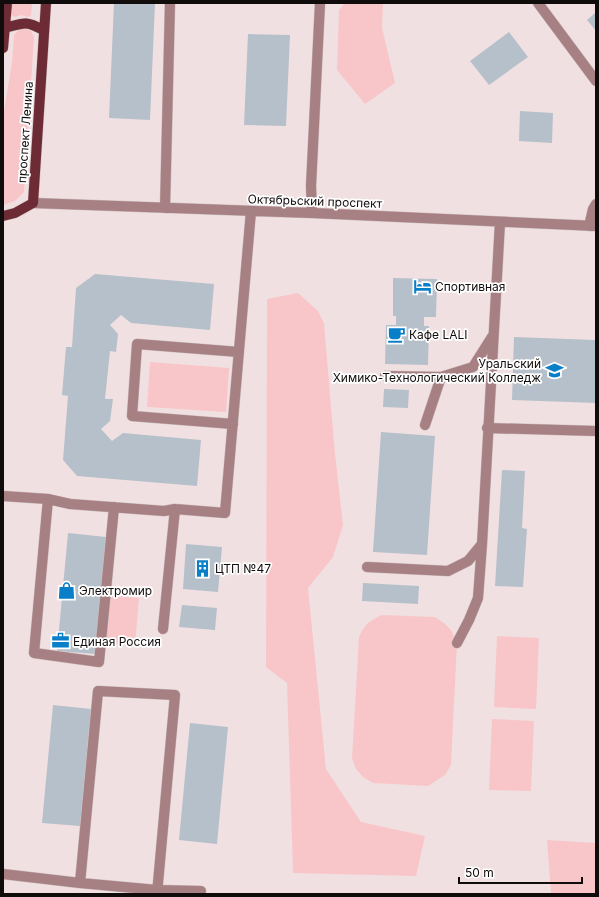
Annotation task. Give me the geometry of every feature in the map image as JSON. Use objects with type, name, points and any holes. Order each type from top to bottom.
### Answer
[{"type":"main road","points":[[3,48],[7,3]]},
{"type":"main road","name":"проспект Ленина","points":[[33,203],[43,30],[46,3]]},
{"type":"main road","points":[[5,28],[24,23],[34,25],[43,30]]},
{"type":"main road","points":[[3,216],[15,214],[33,203]]},
{"type":"street","points":[[165,208],[170,3]]},
{"type":"street","points":[[312,213],[311,186],[320,3]]},
{"type":"street","points":[[538,3],[596,81]]},
{"type":"street","name":"Октябрьский проспект","points":[[33,203],[312,213],[592,226]]},
{"type":"street","points":[[592,226],[593,208],[596,204]]},
{"type":"street","points":[[3,496],[48,499],[70,504],[164,511],[175,509],[225,513],[250,211]]},
{"type":"street","points":[[456,643],[470,620],[478,598],[500,222]]},
{"type":"street","points":[[385,376],[441,377],[473,367],[493,335]]},
{"type":"street","points":[[233,424],[132,416],[137,344],[239,352]]},
{"type":"street","points":[[425,425],[441,377]]},
{"type":"street","points":[[487,428],[596,431]]},
{"type":"street","points":[[48,499],[34,653],[99,662],[114,507]]},
{"type":"street","points":[[163,628],[175,509]]},
{"type":"street","points":[[367,567],[448,571],[468,562],[482,544]]},
{"type":"street","points":[[80,883],[98,691],[175,695],[157,892]]},
{"type":"street","points":[[3,874],[157,892],[201,891]]},
{"type":"shaded area","points":[[12,3],[32,3],[31,16],[27,17],[21,15],[15,17],[11,15]]},
{"type":"shaded area","points":[[345,3],[383,3],[382,28],[395,83],[365,104],[337,70],[339,10]]},
{"type":"shaded area","points":[[23,28],[31,31],[34,37],[24,192],[15,201],[3,205],[3,117],[12,63],[14,35]]},
{"type":"shaded area","points":[[298,293],[318,311],[324,323],[335,454],[343,525],[333,557],[308,588],[326,769],[361,822],[425,836],[416,876],[293,873],[287,683],[266,667],[267,299]]},
{"type":"shaded area","points":[[150,362],[229,368],[226,412],[147,407]]},
{"type":"shaded area","points":[[105,595],[139,598],[135,646],[101,643]]},
{"type":"shaded area","points":[[382,615],[435,617],[451,630],[457,643],[451,765],[445,775],[428,786],[373,783],[363,777],[356,769],[352,758],[359,637],[368,623]]},
{"type":"shaded area","points":[[497,636],[539,638],[536,709],[494,707]]},
{"type":"shaded area","points":[[492,719],[534,721],[531,791],[489,790]]},
{"type":"shaded area","points":[[547,840],[596,843],[596,894],[551,894]]},
{"type":"building","points":[[114,3],[155,3],[150,120],[109,118]]},
{"type":"building","points":[[596,12],[596,31],[587,20]]},
{"type":"building","points":[[509,32],[528,57],[489,85],[470,61]]},
{"type":"building","points":[[248,34],[290,35],[286,126],[244,125]]},
{"type":"building","points":[[520,111],[553,113],[552,143],[519,141]]},
{"type":"building","points":[[95,274],[214,284],[210,330],[131,323],[121,315],[110,325],[118,334],[116,352],[110,351],[105,399],[113,399],[110,421],[101,429],[112,441],[123,433],[201,440],[197,486],[77,476],[63,460],[68,396],[62,395],[66,347],[72,347],[76,288]]},
{"type":"building","points":[[393,278],[437,279],[436,317],[424,317],[424,326],[429,326],[428,365],[385,364],[386,325],[396,325],[396,316],[393,316]]},
{"type":"building","name":"Уральский Химико-Технологический Колледж","points":[[514,337],[596,340],[596,403],[512,400]]},
{"type":"building","points":[[384,389],[409,390],[408,408],[383,407]]},
{"type":"building","points":[[381,432],[435,436],[427,555],[373,552]]},
{"type":"building","points":[[502,470],[525,471],[522,528],[527,529],[523,587],[495,586]]},
{"type":"building","points":[[68,533],[106,537],[95,654],[57,651]]},
{"type":"building","name":"ЦТП №47","points":[[186,544],[222,547],[218,592],[183,589]]},
{"type":"building","points":[[363,583],[419,586],[418,604],[362,601]]},
{"type":"building","points":[[182,605],[217,608],[215,630],[179,627]]},
{"type":"building","points":[[53,705],[91,709],[80,826],[42,823]]},
{"type":"building","points":[[190,723],[228,727],[217,844],[179,840]]},
{"type":"place","name":"Спортивная","points":[[422,286]]},
{"type":"place","name":"Кафе LALI","points":[[396,334]]},
{"type":"place","name":"Уральский Химико-Технологический Колледж","points":[[554,370]]},
{"type":"place","name":"ЦТП №47","points":[[202,568]]},
{"type":"place","name":"Электромир","points":[[66,590]]},
{"type":"place","name":"Единая Россия","points":[[60,641]]}]
